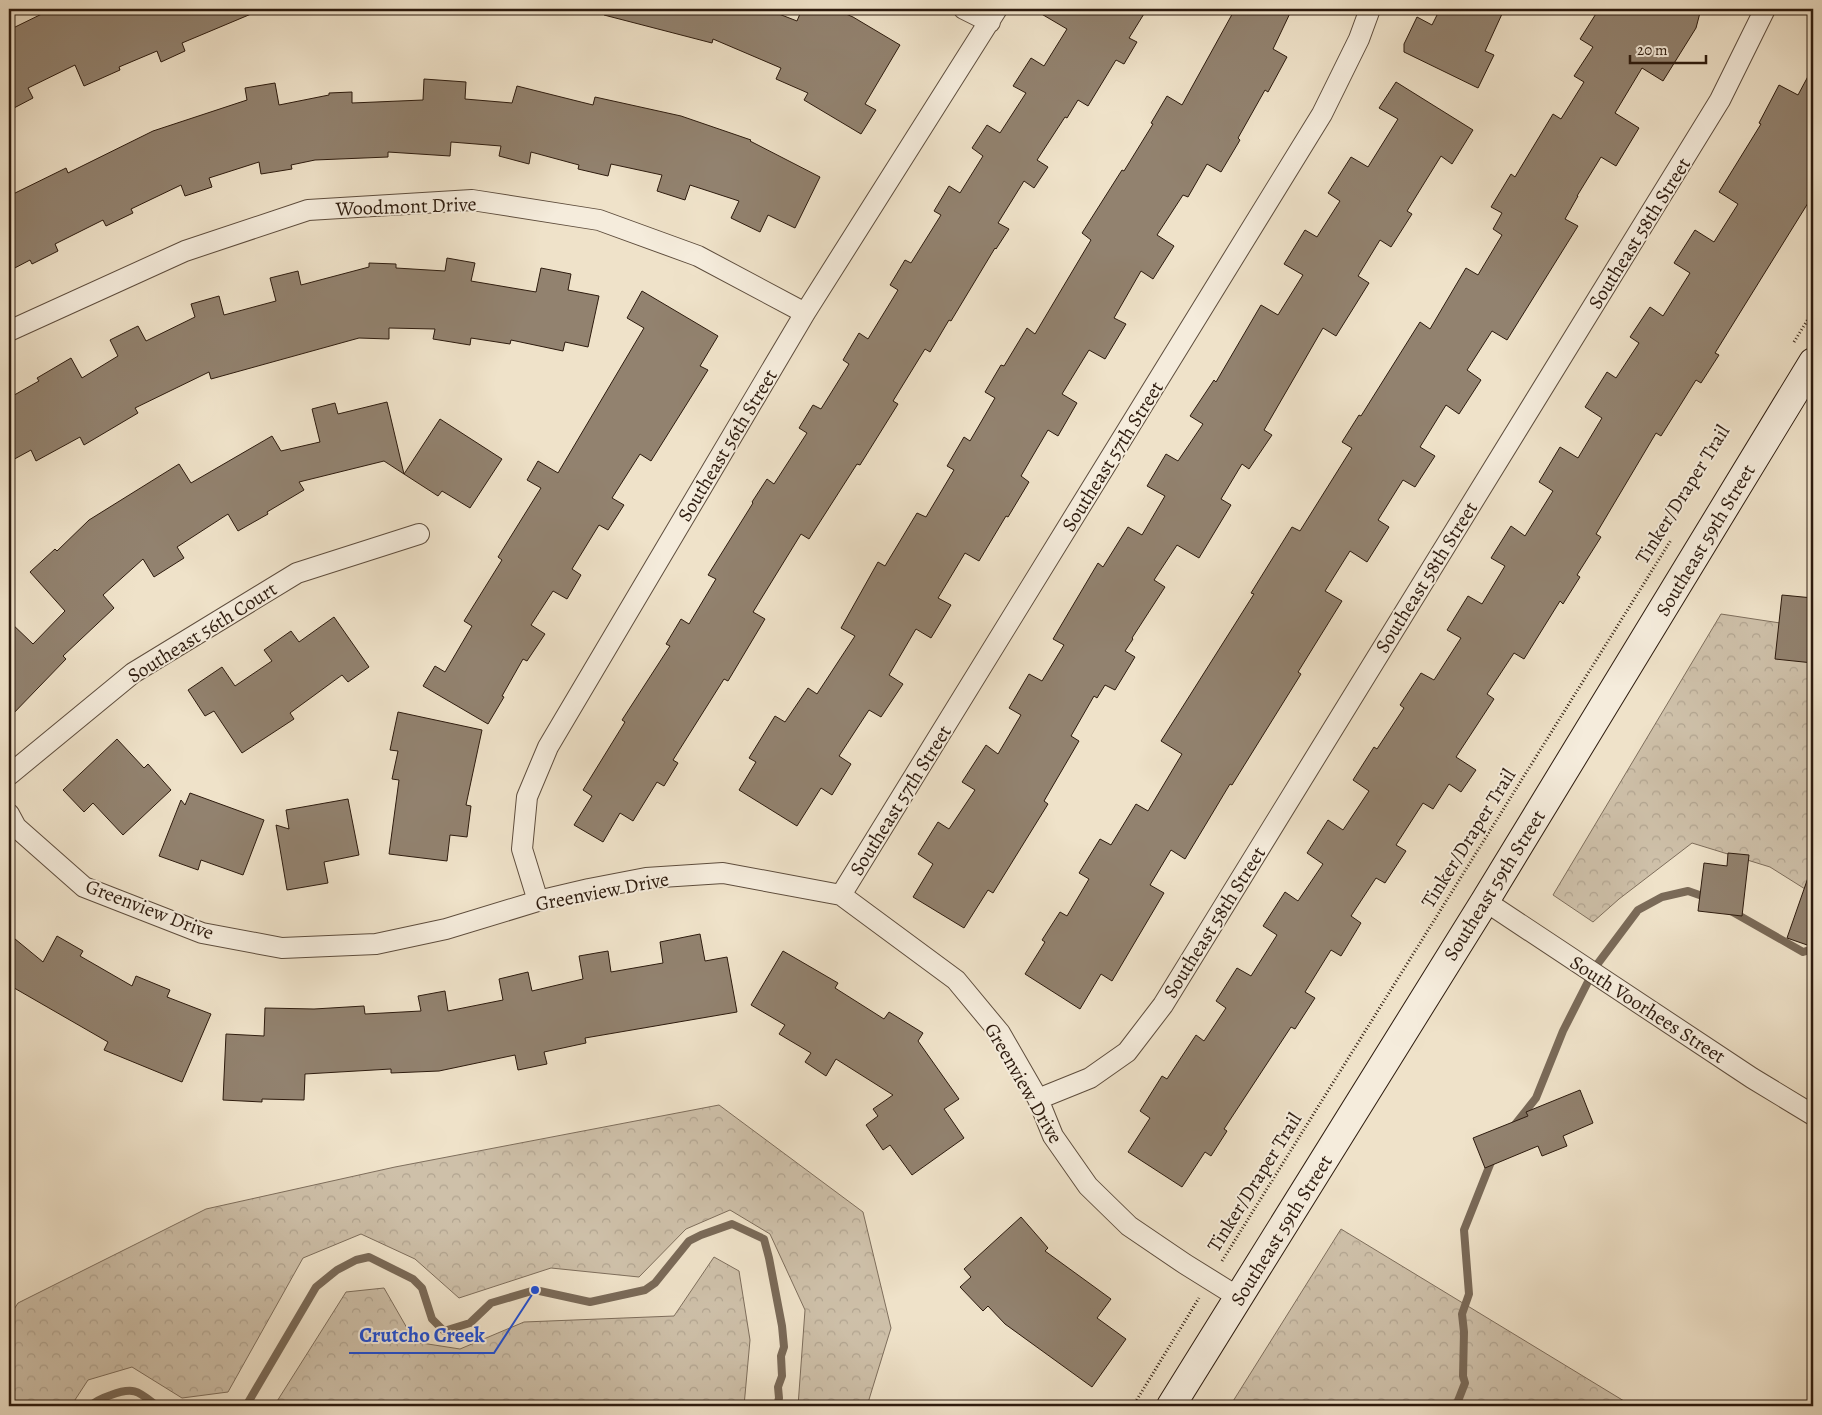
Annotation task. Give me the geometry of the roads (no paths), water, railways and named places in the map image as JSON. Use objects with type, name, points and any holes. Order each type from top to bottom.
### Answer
[{"type":"main road","name":"Southeast 59th Street","points":[[1171,1406],[1484,901],[1813,362]]},
{"type":"street","points":[[964,9],[993,16]]},
{"type":"street","name":"Southeast 57th Street","points":[[841,895],[1322,114],[1359,39],[1370,9]]},
{"type":"street","name":"Southeast 58th Street","points":[[1038,1099],[1090,1078],[1127,1052],[1163,1005],[1715,108],[1765,9]]},
{"type":"street","name":"Southeast 56th Street","points":[[538,901],[522,849],[527,796],[548,747],[805,313],[993,16]]},
{"type":"street","name":"Woodmont Drive","points":[[9,331],[185,251],[308,210],[472,200],[599,220],[698,256],[805,313]]},
{"type":"street","name":"Southeast 56th Court","points":[[9,775],[133,673],[297,573],[419,534]]},
{"type":"street","name":"Greenview Drive","points":[[9,814],[16,827],[84,887],[202,933],[282,948],[376,944],[446,929],[538,901],[646,878],[723,873],[841,895],[956,980],[1000,1032],[1038,1099],[1053,1136],[1088,1186],[1130,1226],[1238,1298]]},
{"type":"street","name":"South Voorhees Street","points":[[1484,901],[1752,1078],[1813,1115]]},
{"type":"waterway","points":[[1513,1127],[1536,1098],[1563,1031],[1596,966],[1638,910],[1662,897],[1688,891],[1708,898]]},
{"type":"waterway","points":[[1731,911],[1803,952],[1813,949]]},
{"type":"waterway","points":[[1456,1406],[1465,1383],[1463,1376],[1464,1332],[1462,1314],[1469,1294],[1464,1230],[1493,1157]]},
{"type":"waterway","points":[[246,1406],[316,1287],[337,1270],[356,1260],[369,1257],[413,1279],[422,1288],[432,1319],[444,1331],[470,1323],[491,1303],[535,1290],[590,1302],[645,1290],[655,1283],[689,1241],[732,1224],[764,1239],[769,1258],[782,1326],[784,1347],[781,1356],[782,1376],[778,1387],[779,1398],[777,1406]]},
{"type":"waterway","points":[[90,1406],[105,1397],[126,1391],[141,1394],[157,1406]]},
{"type":"place","name":"Crutcho Creek","points":[[535,1290]]}]
